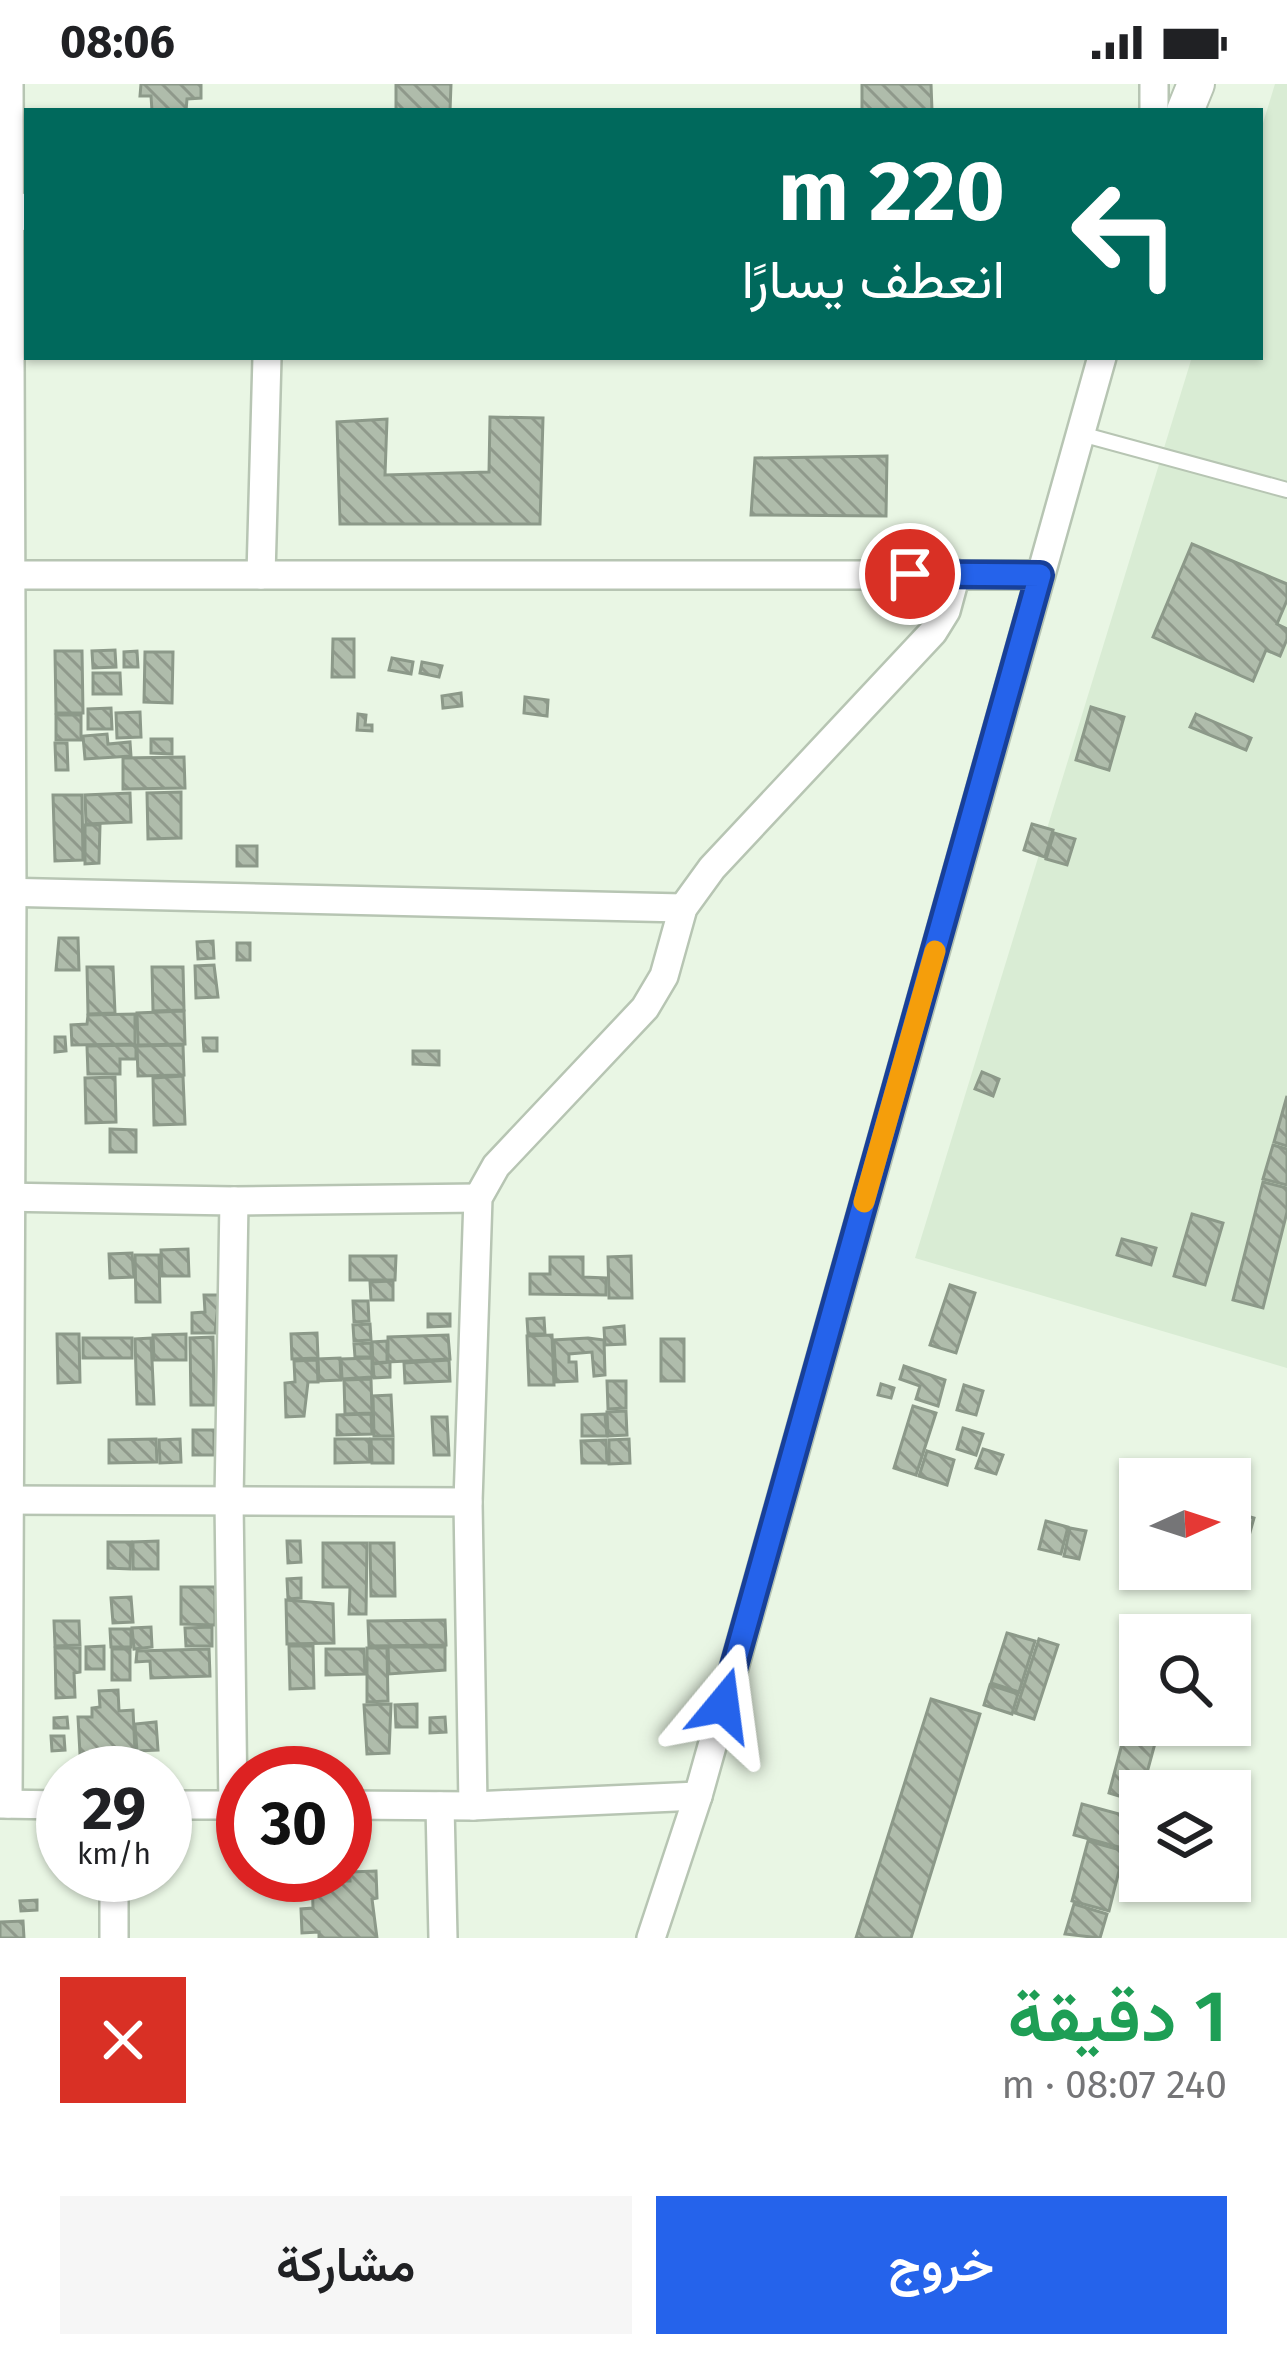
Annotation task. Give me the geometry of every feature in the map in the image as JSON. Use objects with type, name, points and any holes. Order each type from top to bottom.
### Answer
[{"type":"street","points":[[9,84],[4,1804],[36,1805]]},
{"type":"street","points":[[261,575],[267,360]]},
{"type":"street","points":[[651,1938],[698,1796],[1101,360]]},
{"type":"street","points":[[473,1806],[468,1502],[478,1198],[496,1166],[645,1008],[664,976],[683,908],[741,835],[933,632],[946,611],[956,574]]},
{"type":"street","points":[[11,575],[1040,575]]},
{"type":"street","points":[[6,892],[683,908]]},
{"type":"street","points":[[6,1197],[478,1198]]},
{"type":"street","points":[[234,1201],[230,1501],[236,1746]]},
{"type":"street","points":[[5,1500],[468,1502]]},
{"type":"street","points":[[372,1805],[698,1796]]},
{"type":"street","points":[[440,1806],[443,1938]]},
{"type":"street","points":[[113,1902],[114,1938]]},
{"type":"lane","points":[[1081,434],[1287,490]]},
{"type":"shaded area","points":[[1275,84],[1287,84],[1287,1368],[915,1258],[1191,360],[1263,360],[1263,123]]},
{"type":"building","points":[[141,84],[201,84],[201,98],[187,99],[186,108],[152,108],[151,96],[140,96]]},
{"type":"building","points":[[396,84],[451,84],[450,108],[396,108]]},
{"type":"building","points":[[862,84],[931,84],[932,108],[862,108]]},
{"type":"building","points":[[490,417],[543,418],[540,524],[340,524],[337,422],[387,419],[385,475],[489,472]]},
{"type":"building","points":[[887,456],[886,516],[751,515],[755,458]]},
{"type":"building","points":[[1192,544],[1287,584],[1287,600],[1277,624],[1287,629],[1287,639],[1280,656],[1266,650],[1253,681],[1153,637]]},
{"type":"building","points":[[333,639],[354,639],[354,677],[332,677]]},
{"type":"building","points":[[115,650],[116,667],[93,668],[92,651]]},
{"type":"building","points":[[55,651],[82,651],[83,713],[56,713]]},
{"type":"building","points":[[137,651],[138,667],[124,667],[124,652]]},
{"type":"building","points":[[145,652],[173,652],[172,703],[144,702]]},
{"type":"building","points":[[392,658],[413,662],[411,674],[389,670]]},
{"type":"building","points":[[422,662],[442,666],[439,677],[420,673]]},
{"type":"building","points":[[93,673],[120,673],[121,694],[93,694]]},
{"type":"building","points":[[461,693],[462,706],[443,708],[442,696]]},
{"type":"building","points":[[525,697],[548,700],[547,716],[524,713]]},
{"type":"building","points":[[1091,707],[1124,717],[1109,770],[1076,760]]},
{"type":"building","points":[[111,708],[112,729],[88,729],[88,709]]},
{"type":"building","points":[[140,712],[141,737],[117,738],[116,713]]},
{"type":"building","points":[[358,714],[366,715],[365,725],[372,725],[372,731],[357,730]]},
{"type":"building","points":[[1196,714],[1251,738],[1246,750],[1190,727]]},
{"type":"building","points":[[56,715],[81,715],[81,740],[56,740]]},
{"type":"building","points":[[107,734],[108,744],[130,742],[131,756],[85,759],[83,736]]},
{"type":"building","points":[[151,739],[172,739],[172,754],[151,753]]},
{"type":"building","points":[[55,743],[67,743],[68,770],[56,770]]},
{"type":"building","points":[[184,757],[185,788],[123,789],[123,758]]},
{"type":"building","points":[[181,792],[181,838],[148,839],[147,793]]},
{"type":"building","points":[[130,793],[131,822],[86,824],[85,795]]},
{"type":"building","points":[[53,795],[82,795],[83,860],[55,861]]},
{"type":"building","points":[[1032,824],[1053,830],[1045,857],[1024,850]]},
{"type":"building","points":[[85,825],[100,825],[99,863],[85,864]]},
{"type":"building","points":[[1054,833],[1075,839],[1067,865],[1046,859]]},
{"type":"building","points":[[237,846],[257,846],[257,866],[237,866]]},
{"type":"building","points":[[59,938],[78,938],[79,970],[56,970]]},
{"type":"building","points":[[213,941],[214,958],[198,959],[197,942]]},
{"type":"building","points":[[237,943],[250,943],[250,960],[237,960]]},
{"type":"building","points":[[214,965],[218,997],[196,998],[195,966]]},
{"type":"building","points":[[87,967],[113,967],[115,1013],[88,1014]]},
{"type":"building","points":[[152,967],[183,967],[184,1010],[153,1011]]},
{"type":"building","points":[[184,1011],[185,1044],[138,1045],[137,1013]]},
{"type":"building","points":[[135,1014],[135,1044],[72,1045],[71,1025],[87,1024],[88,1015]]},
{"type":"building","points":[[55,1037],[65,1037],[66,1051],[55,1052]]},
{"type":"building","points":[[203,1038],[217,1038],[217,1051],[204,1051]]},
{"type":"building","points":[[136,1045],[136,1059],[120,1059],[120,1074],[88,1074],[87,1046]]},
{"type":"building","points":[[183,1045],[184,1075],[138,1076],[137,1046]]},
{"type":"building","points":[[413,1051],[439,1051],[439,1065],[413,1064]]},
{"type":"building","points":[[982,1072],[999,1079],[993,1096],[975,1089]]},
{"type":"building","points":[[183,1076],[185,1124],[154,1125],[153,1078]]},
{"type":"building","points":[[115,1077],[116,1122],[86,1123],[85,1078]]},
{"type":"building","points":[[1287,1096],[1287,1146],[1274,1142]]},
{"type":"building","points":[[110,1129],[136,1130],[136,1152],[110,1152]]},
{"type":"building","points":[[1273,1145],[1287,1149],[1287,1185],[1263,1179]]},
{"type":"building","points":[[1263,1182],[1287,1188],[1287,1212],[1263,1308],[1233,1300]]},
{"type":"building","points":[[1192,1214],[1223,1223],[1205,1285],[1174,1276]]},
{"type":"building","points":[[1122,1239],[1156,1248],[1151,1265],[1117,1255]]},
{"type":"building","points":[[188,1249],[189,1276],[162,1276],[161,1250]]},
{"type":"building","points":[[132,1253],[134,1277],[110,1278],[109,1254]]},
{"type":"building","points":[[135,1255],[159,1255],[160,1302],[136,1302]]},
{"type":"building","points":[[350,1256],[396,1256],[395,1280],[350,1280]]},
{"type":"building","points":[[631,1256],[632,1298],[609,1298],[608,1257]]},
{"type":"building","points":[[550,1257],[583,1257],[583,1277],[606,1278],[606,1295],[530,1294],[530,1274],[550,1274]]},
{"type":"building","points":[[393,1281],[393,1300],[371,1300],[370,1282]]},
{"type":"building","points":[[950,1285],[975,1293],[956,1353],[930,1345]]},
{"type":"building","points":[[204,1295],[219,1295],[215,1333],[192,1333],[192,1313],[205,1312]]},
{"type":"building","points":[[353,1301],[368,1301],[369,1321],[354,1322]]},
{"type":"building","points":[[428,1314],[450,1314],[450,1326],[428,1327]]},
{"type":"building","points":[[544,1318],[545,1334],[528,1334],[527,1319]]},
{"type":"building","points":[[370,1324],[371,1340],[354,1341],[353,1325]]},
{"type":"building","points":[[624,1326],[625,1344],[605,1345],[604,1328]]},
{"type":"building","points":[[317,1333],[318,1358],[292,1359],[291,1334]]},
{"type":"building","points":[[57,1334],[79,1334],[80,1382],[58,1383]]},
{"type":"building","points":[[186,1334],[186,1360],[154,1360],[153,1335]]},
{"type":"building","points":[[448,1335],[450,1359],[388,1362],[388,1337]]},
{"type":"building","points":[[552,1335],[554,1385],[529,1385],[527,1336]]},
{"type":"building","points":[[213,1337],[214,1405],[191,1405],[190,1338]]},
{"type":"building","points":[[83,1338],[132,1338],[132,1358],[83,1358]]},
{"type":"building","points":[[151,1338],[154,1404],[137,1404],[135,1339]]},
{"type":"building","points":[[661,1339],[684,1339],[684,1381],[661,1381]]},
{"type":"building","points":[[554,1340],[604,1340],[605,1375],[594,1376],[592,1352],[569,1354],[569,1362],[576,1362],[577,1381],[556,1382]]},
{"type":"building","points":[[387,1341],[387,1362],[373,1363],[372,1342]]},
{"type":"building","points":[[371,1343],[371,1357],[355,1357],[354,1344]]},
{"type":"building","points":[[340,1358],[341,1380],[319,1381],[318,1359]]},
{"type":"building","points":[[372,1358],[372,1377],[342,1379],[341,1359]]},
{"type":"building","points":[[317,1360],[318,1382],[308,1382],[304,1416],[286,1417],[285,1383],[295,1382],[294,1361]]},
{"type":"building","points":[[449,1360],[450,1381],[405,1383],[404,1363]]},
{"type":"building","points":[[390,1362],[390,1377],[374,1378],[373,1364]]},
{"type":"building","points":[[904,1366],[945,1380],[938,1406],[916,1399],[920,1386],[900,1379]]},
{"type":"building","points":[[371,1379],[372,1413],[345,1414],[344,1380]]},
{"type":"building","points":[[607,1381],[626,1381],[626,1408],[608,1409]]},
{"type":"building","points":[[881,1384],[894,1388],[891,1398],[878,1395]]},
{"type":"building","points":[[964,1385],[983,1391],[976,1415],[957,1410]]},
{"type":"building","points":[[391,1395],[393,1436],[374,1436],[373,1396]]},
{"type":"building","points":[[913,1406],[936,1413],[916,1475],[894,1468]]},
{"type":"building","points":[[626,1411],[627,1435],[608,1436],[607,1412]]},
{"type":"building","points":[[371,1414],[372,1434],[337,1435],[337,1415]]},
{"type":"building","points":[[605,1414],[607,1436],[582,1436],[582,1415]]},
{"type":"building","points":[[432,1417],[447,1417],[449,1455],[434,1455]]},
{"type":"building","points":[[963,1428],[983,1434],[976,1455],[957,1449]]},
{"type":"building","points":[[193,1430],[214,1430],[214,1455],[193,1455]]},
{"type":"building","points":[[156,1439],[157,1462],[109,1463],[109,1440]]},
{"type":"building","points":[[180,1439],[181,1462],[160,1463],[159,1440]]},
{"type":"building","points":[[335,1439],[369,1439],[370,1462],[335,1463]]},
{"type":"building","points":[[371,1439],[393,1439],[393,1463],[372,1463]]},
{"type":"building","points":[[629,1439],[630,1463],[609,1464],[609,1440]]},
{"type":"building","points":[[606,1440],[607,1463],[582,1463],[581,1441]]},
{"type":"building","points":[[983,1449],[1003,1455],[996,1474],[976,1468]]},
{"type":"building","points":[[927,1451],[954,1460],[947,1485],[919,1476]]},
{"type":"building","points":[[1046,1521],[1068,1527],[1061,1554],[1039,1549]]},
{"type":"building","points":[[1070,1528],[1086,1531],[1079,1559],[1064,1556]]},
{"type":"building","points":[[158,1541],[158,1569],[133,1569],[133,1542]]},
{"type":"building","points":[[287,1541],[300,1541],[301,1562],[288,1563]]},
{"type":"building","points":[[108,1542],[131,1542],[130,1569],[108,1568]]},
{"type":"building","points":[[323,1543],[367,1543],[366,1614],[349,1614],[350,1587],[323,1587]]},
{"type":"building","points":[[370,1543],[394,1543],[395,1596],[371,1596]]},
{"type":"building","points":[[301,1578],[301,1598],[288,1599],[287,1579]]},
{"type":"building","points":[[181,1587],[215,1587],[215,1625],[181,1624]]},
{"type":"building","points":[[131,1597],[133,1622],[113,1623],[111,1598]]},
{"type":"building","points":[[286,1600],[333,1604],[334,1643],[287,1644]]},
{"type":"building","points":[[445,1620],[446,1645],[369,1646],[368,1621]]},
{"type":"building","points":[[54,1621],[79,1621],[80,1645],[55,1646]]},
{"type":"building","points":[[151,1627],[152,1647],[134,1649],[132,1628]]},
{"type":"building","points":[[212,1627],[212,1646],[186,1646],[185,1628]]},
{"type":"building","points":[[110,1629],[131,1629],[131,1647],[111,1647]]},
{"type":"building","points":[[1007,1633],[1035,1641],[1019,1692],[991,1683]]},
{"type":"building","points":[[1039,1639],[1058,1645],[1034,1719],[1015,1713]]},
{"type":"building","points":[[104,1646],[104,1669],[86,1669],[86,1647]]},
{"type":"building","points":[[289,1646],[313,1646],[314,1688],[290,1689]]},
{"type":"building","points":[[388,1647],[445,1647],[445,1670],[389,1674]]},
{"type":"building","points":[[55,1648],[80,1648],[75,1697],[56,1698]]},
{"type":"building","points":[[367,1648],[387,1648],[388,1701],[367,1702]]},
{"type":"building","points":[[112,1649],[130,1649],[130,1680],[112,1680]]},
{"type":"building","points":[[209,1649],[210,1676],[151,1678],[150,1661],[136,1662],[137,1651]]},
{"type":"building","points":[[326,1649],[364,1649],[365,1674],[326,1675]]},
{"type":"building","points":[[990,1685],[1018,1694],[1012,1714],[984,1705]]},
{"type":"building","points":[[118,1690],[119,1711],[133,1710],[135,1746],[80,1746],[78,1717],[92,1717],[92,1708],[100,1707],[99,1691]]},
{"type":"building","points":[[931,1699],[980,1714],[911,1938],[856,1938]]},
{"type":"building","points":[[391,1704],[389,1753],[372,1754],[372,1746],[367,1746],[364,1705]]},
{"type":"building","points":[[417,1704],[417,1727],[396,1727],[395,1705]]},
{"type":"building","points":[[67,1717],[68,1728],[54,1728],[54,1718]]},
{"type":"building","points":[[445,1717],[446,1732],[430,1733],[430,1718]]},
{"type":"building","points":[[156,1722],[158,1746],[137,1746],[135,1724]]},
{"type":"building","points":[[51,1736],[64,1736],[65,1746],[52,1746]]},
{"type":"building","points":[[1121,1746],[1154,1746],[1148,1770],[1119,1770],[1119,1796],[1109,1793]]},
{"type":"building","points":[[1082,1804],[1119,1814],[1119,1847],[1074,1835]]},
{"type":"building","points":[[1088,1841],[1119,1850],[1109,1911],[1072,1901]]},
{"type":"building","points":[[372,1871],[376,1871],[377,1898],[372,1899]]},
{"type":"building","points":[[372,1899],[377,1938],[319,1938],[319,1932],[302,1933],[301,1909],[313,1908],[313,1902]]},
{"type":"building","points":[[36,1900],[37,1910],[21,1911],[20,1901]]},
{"type":"building","points":[[1074,1904],[1107,1914],[1100,1938],[1065,1934]]},
{"type":"building","points":[[23,1921],[24,1938],[0,1938],[0,1922]]},
{"type":"slow traffic","points":[[864,1202],[935,951]]},
{"type":"route","points":[[723,1705],[1040,575],[910,574]]}]
